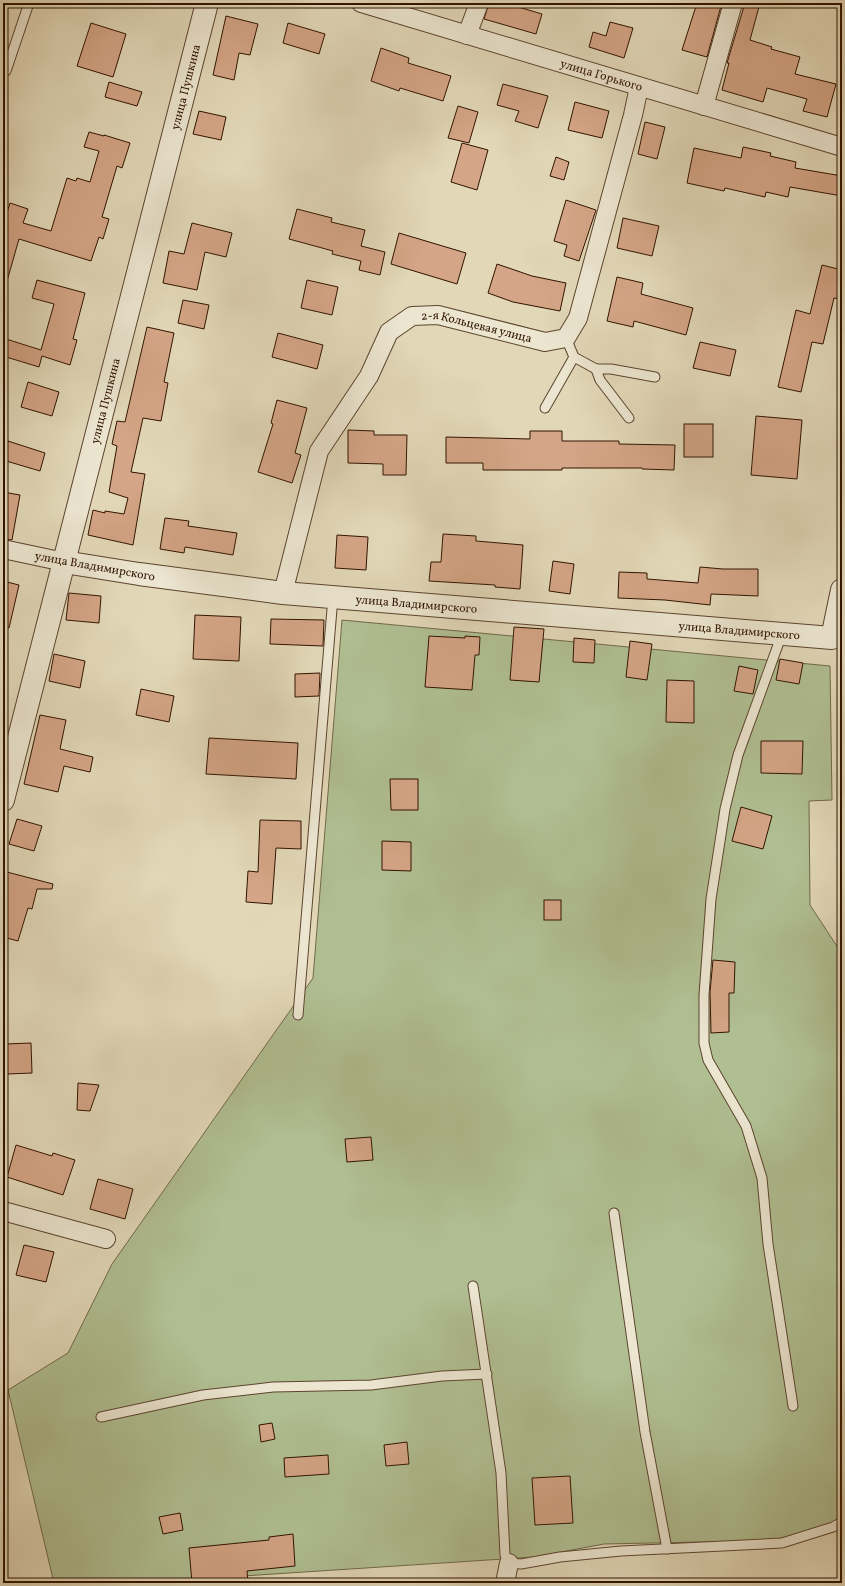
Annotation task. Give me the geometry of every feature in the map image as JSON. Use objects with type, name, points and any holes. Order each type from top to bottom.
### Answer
[{"type":"street","name":"улица Пушкина","points":[[3,800],[206,3]]},
{"type":"street","name":"улица Горького","points":[[361,3],[842,147]]},
{"type":"street","points":[[467,35],[479,3]]},
{"type":"street","points":[[704,106],[733,3]]},
{"type":"street","points":[[566,338],[578,318],[633,115],[639,87]]},
{"type":"street","name":"2-я Кольцевая улица","points":[[283,593],[319,451],[369,376],[389,332],[412,316],[438,315],[545,342],[566,338]]},
{"type":"street","name":"улица Владимирского","points":[[3,549],[64,562],[140,574],[283,593],[832,638],[842,590]]},
{"type":"street","points":[[3,1211],[106,1239]]},
{"type":"street","points":[[505,1583],[509,1563]]},
{"type":"lane","points":[[3,73],[6,71],[17,42],[29,3]]},
{"type":"lane","points":[[566,338],[574,357],[596,369],[611,369],[655,377]]},
{"type":"lane","points":[[545,408],[574,357]]},
{"type":"lane","points":[[596,369],[600,380],[629,418]]},
{"type":"lane","points":[[298,1015],[333,597]]},
{"type":"lane","points":[[782,634],[738,755],[725,809],[711,899],[704,995],[704,1043],[708,1060],[746,1126],[762,1178],[768,1244],[793,1406]]},
{"type":"lane","points":[[614,1213],[645,1432],[667,1549]]},
{"type":"lane","points":[[473,1286],[501,1473],[505,1556],[509,1563],[521,1564],[560,1557],[667,1549],[782,1543],[833,1527],[842,1522]]},
{"type":"lane","points":[[101,1417],[211,1394],[273,1387],[371,1385],[442,1376],[487,1374]]},
{"type":"green space","points":[[342,620],[830,666],[832,800],[809,801],[810,905],[842,954],[842,1527],[797,1540],[604,1544],[534,1557],[136,1583],[54,1583],[8,1390],[68,1353],[112,1264],[313,978]]},
{"type":"building","points":[[489,3],[505,3],[542,14],[536,34],[484,19]]},
{"type":"building","points":[[697,3],[713,3],[721,6],[707,57],[682,50]]},
{"type":"building","points":[[745,3],[760,3],[750,40],[772,47],[771,49],[800,57],[795,74],[836,84],[827,117],[803,111],[807,99],[767,88],[763,102],[722,90],[729,63],[727,63]]},
{"type":"building","points":[[226,16],[258,24],[250,55],[239,53],[234,80],[213,75]]},
{"type":"building","points":[[610,22],[633,28],[624,58],[589,47],[593,32],[606,36]]},
{"type":"building","points":[[91,23],[126,34],[113,77],[77,66]]},
{"type":"building","points":[[288,23],[325,34],[319,54],[283,43]]},
{"type":"building","points":[[381,48],[409,58],[408,63],[451,76],[443,101],[400,88],[399,91],[371,81]]},
{"type":"building","points":[[109,82],[142,92],[137,106],[105,97]]},
{"type":"building","points":[[503,84],[548,96],[538,128],[515,121],[519,111],[497,105]]},
{"type":"building","points":[[575,102],[609,111],[602,138],[568,130]]},
{"type":"building","points":[[458,106],[478,112],[469,143],[448,138]]},
{"type":"building","points":[[199,111],[226,117],[221,140],[193,134]]},
{"type":"building","points":[[645,122],[665,127],[657,159],[638,154]]},
{"type":"building","points":[[89,132],[130,143],[122,168],[117,166],[102,217],[109,219],[103,239],[99,237],[91,261],[19,239],[7,281],[3,280],[3,225],[10,203],[28,209],[23,223],[51,231],[67,178],[76,181],[77,178],[90,182],[99,151],[84,147]]},
{"type":"building","points":[[462,143],[488,150],[477,190],[451,182]]},
{"type":"building","points":[[743,147],[771,153],[770,156],[796,162],[795,168],[842,176],[842,196],[790,187],[788,197],[766,192],[765,197],[725,188],[724,191],[687,183],[694,148],[741,158]]},
{"type":"building","points":[[556,157],[569,162],[564,180],[550,176]]},
{"type":"building","points":[[566,200],[596,210],[579,261],[564,256],[567,245],[554,241]]},
{"type":"building","points":[[297,209],[332,218],[331,222],[365,230],[361,246],[385,252],[380,275],[359,270],[361,261],[332,254],[333,251],[289,239]]},
{"type":"building","points":[[623,218],[659,226],[652,256],[617,248]]},
{"type":"building","points":[[192,223],[232,233],[226,257],[205,252],[197,290],[163,283],[169,251],[184,254]]},
{"type":"building","points":[[399,233],[466,253],[457,284],[391,264]]},
{"type":"building","points":[[497,264],[532,276],[566,283],[560,311],[513,302],[488,293]]},
{"type":"building","points":[[822,265],[842,270],[842,299],[834,298],[823,344],[812,342],[801,392],[778,387],[796,310],[810,314]]},
{"type":"building","points":[[617,277],[643,283],[641,294],[693,308],[686,335],[634,321],[633,327],[607,321]]},
{"type":"building","points":[[37,280],[85,293],[73,339],[77,340],[70,365],[42,356],[39,367],[3,356],[3,348],[6,339],[41,350],[54,304],[32,298]]},
{"type":"building","points":[[307,280],[338,287],[332,315],[301,308]]},
{"type":"building","points":[[183,300],[209,305],[204,329],[178,323]]},
{"type":"building","points":[[147,327],[174,333],[164,382],[168,383],[161,421],[143,418],[131,472],[145,474],[133,545],[88,535],[93,510],[105,513],[105,511],[124,514],[128,498],[109,492],[117,446],[112,444],[117,421],[125,422]]},
{"type":"building","points":[[278,333],[323,345],[317,369],[272,357]]},
{"type":"building","points":[[700,342],[736,350],[730,376],[693,368]]},
{"type":"building","points":[[28,382],[59,392],[52,416],[21,407]]},
{"type":"building","points":[[277,400],[307,408],[295,453],[301,455],[292,483],[258,472],[273,424],[271,423]]},
{"type":"building","points":[[756,416],[802,420],[797,479],[751,475]]},
{"type":"building","points":[[684,424],[713,424],[713,457],[684,457]]},
{"type":"building","points":[[348,430],[374,431],[374,435],[407,435],[406,475],[383,475],[383,464],[348,463]]},
{"type":"building","points":[[530,431],[562,431],[562,441],[619,441],[619,444],[675,445],[674,470],[642,468],[562,468],[562,470],[483,470],[483,463],[446,463],[446,437],[530,439]]},
{"type":"building","points":[[8,441],[45,453],[40,471],[3,460]]},
{"type":"building","points":[[3,492],[20,495],[12,540],[3,539]]},
{"type":"building","points":[[165,518],[189,521],[188,526],[237,533],[233,555],[185,547],[184,553],[160,549]]},
{"type":"building","points":[[443,534],[476,536],[476,541],[523,545],[520,589],[495,587],[495,585],[429,581],[431,562],[441,562]]},
{"type":"building","points":[[337,535],[368,537],[366,570],[335,568]]},
{"type":"building","points":[[553,561],[574,564],[570,594],[549,591]]},
{"type":"building","points":[[700,567],[723,569],[758,569],[758,596],[711,594],[710,605],[665,600],[618,598],[619,572],[647,573],[647,579],[698,583]]},
{"type":"building","points":[[3,581],[19,585],[9,628],[3,627]]},
{"type":"building","points":[[69,593],[101,596],[99,623],[66,620]]},
{"type":"building","points":[[195,615],[241,617],[239,661],[193,659]]},
{"type":"building","points":[[271,619],[324,620],[323,646],[270,644]]},
{"type":"building","points":[[514,627],[544,629],[539,682],[510,680]]},
{"type":"building","points":[[429,636],[465,638],[465,636],[480,637],[479,655],[475,655],[472,690],[425,687]]},
{"type":"building","points":[[574,638],[595,640],[594,663],[573,662]]},
{"type":"building","points":[[630,641],[652,644],[647,680],[626,677]]},
{"type":"building","points":[[54,654],[85,661],[80,688],[49,681]]},
{"type":"building","points":[[780,659],[803,663],[799,684],[776,680]]},
{"type":"building","points":[[739,666],[758,670],[753,694],[734,691]]},
{"type":"building","points":[[320,673],[319,696],[295,697],[295,674]]},
{"type":"building","points":[[667,680],[694,681],[694,723],[666,722]]},
{"type":"building","points":[[141,689],[174,696],[169,722],[136,715]]},
{"type":"building","points":[[40,715],[66,720],[60,749],[93,757],[90,772],[64,766],[58,792],[24,784]]},
{"type":"building","points":[[209,738],[298,743],[296,779],[206,774]]},
{"type":"building","points":[[761,741],[803,741],[802,774],[761,773]]},
{"type":"building","points":[[390,779],[418,779],[418,810],[391,810]]},
{"type":"building","points":[[741,807],[772,816],[763,849],[732,841]]},
{"type":"building","points":[[17,819],[42,826],[34,851],[9,844]]},
{"type":"building","points":[[260,820],[301,821],[301,849],[276,848],[272,904],[246,902],[248,871],[258,872]]},
{"type":"building","points":[[382,841],[411,842],[411,871],[382,870]]},
{"type":"building","points":[[3,871],[53,884],[52,889],[37,889],[32,909],[28,908],[18,941],[3,937]]},
{"type":"building","points":[[544,900],[561,900],[561,920],[544,920]]},
{"type":"building","points":[[713,960],[735,962],[734,993],[729,993],[729,1032],[711,1033],[710,992]]},
{"type":"building","points":[[31,1043],[32,1073],[7,1074],[6,1044]]},
{"type":"building","points":[[78,1083],[99,1085],[90,1111],[77,1110]]},
{"type":"building","points":[[371,1137],[373,1160],[347,1162],[345,1139]]},
{"type":"building","points":[[16,1145],[52,1156],[53,1153],[75,1160],[63,1195],[7,1177]]},
{"type":"building","points":[[98,1179],[133,1189],[125,1219],[90,1209]]},
{"type":"building","points":[[24,1245],[54,1252],[46,1282],[16,1275]]},
{"type":"building","points":[[272,1423],[275,1439],[261,1442],[259,1425]]},
{"type":"building","points":[[407,1442],[409,1464],[386,1466],[384,1445]]},
{"type":"building","points":[[328,1455],[329,1474],[285,1477],[284,1458]]},
{"type":"building","points":[[570,1476],[573,1523],[535,1525],[532,1478]]},
{"type":"building","points":[[180,1513],[183,1530],[163,1534],[159,1517]]},
{"type":"building","points":[[293,1534],[295,1566],[247,1571],[248,1583],[192,1583],[189,1548],[269,1540],[269,1537]]}]
